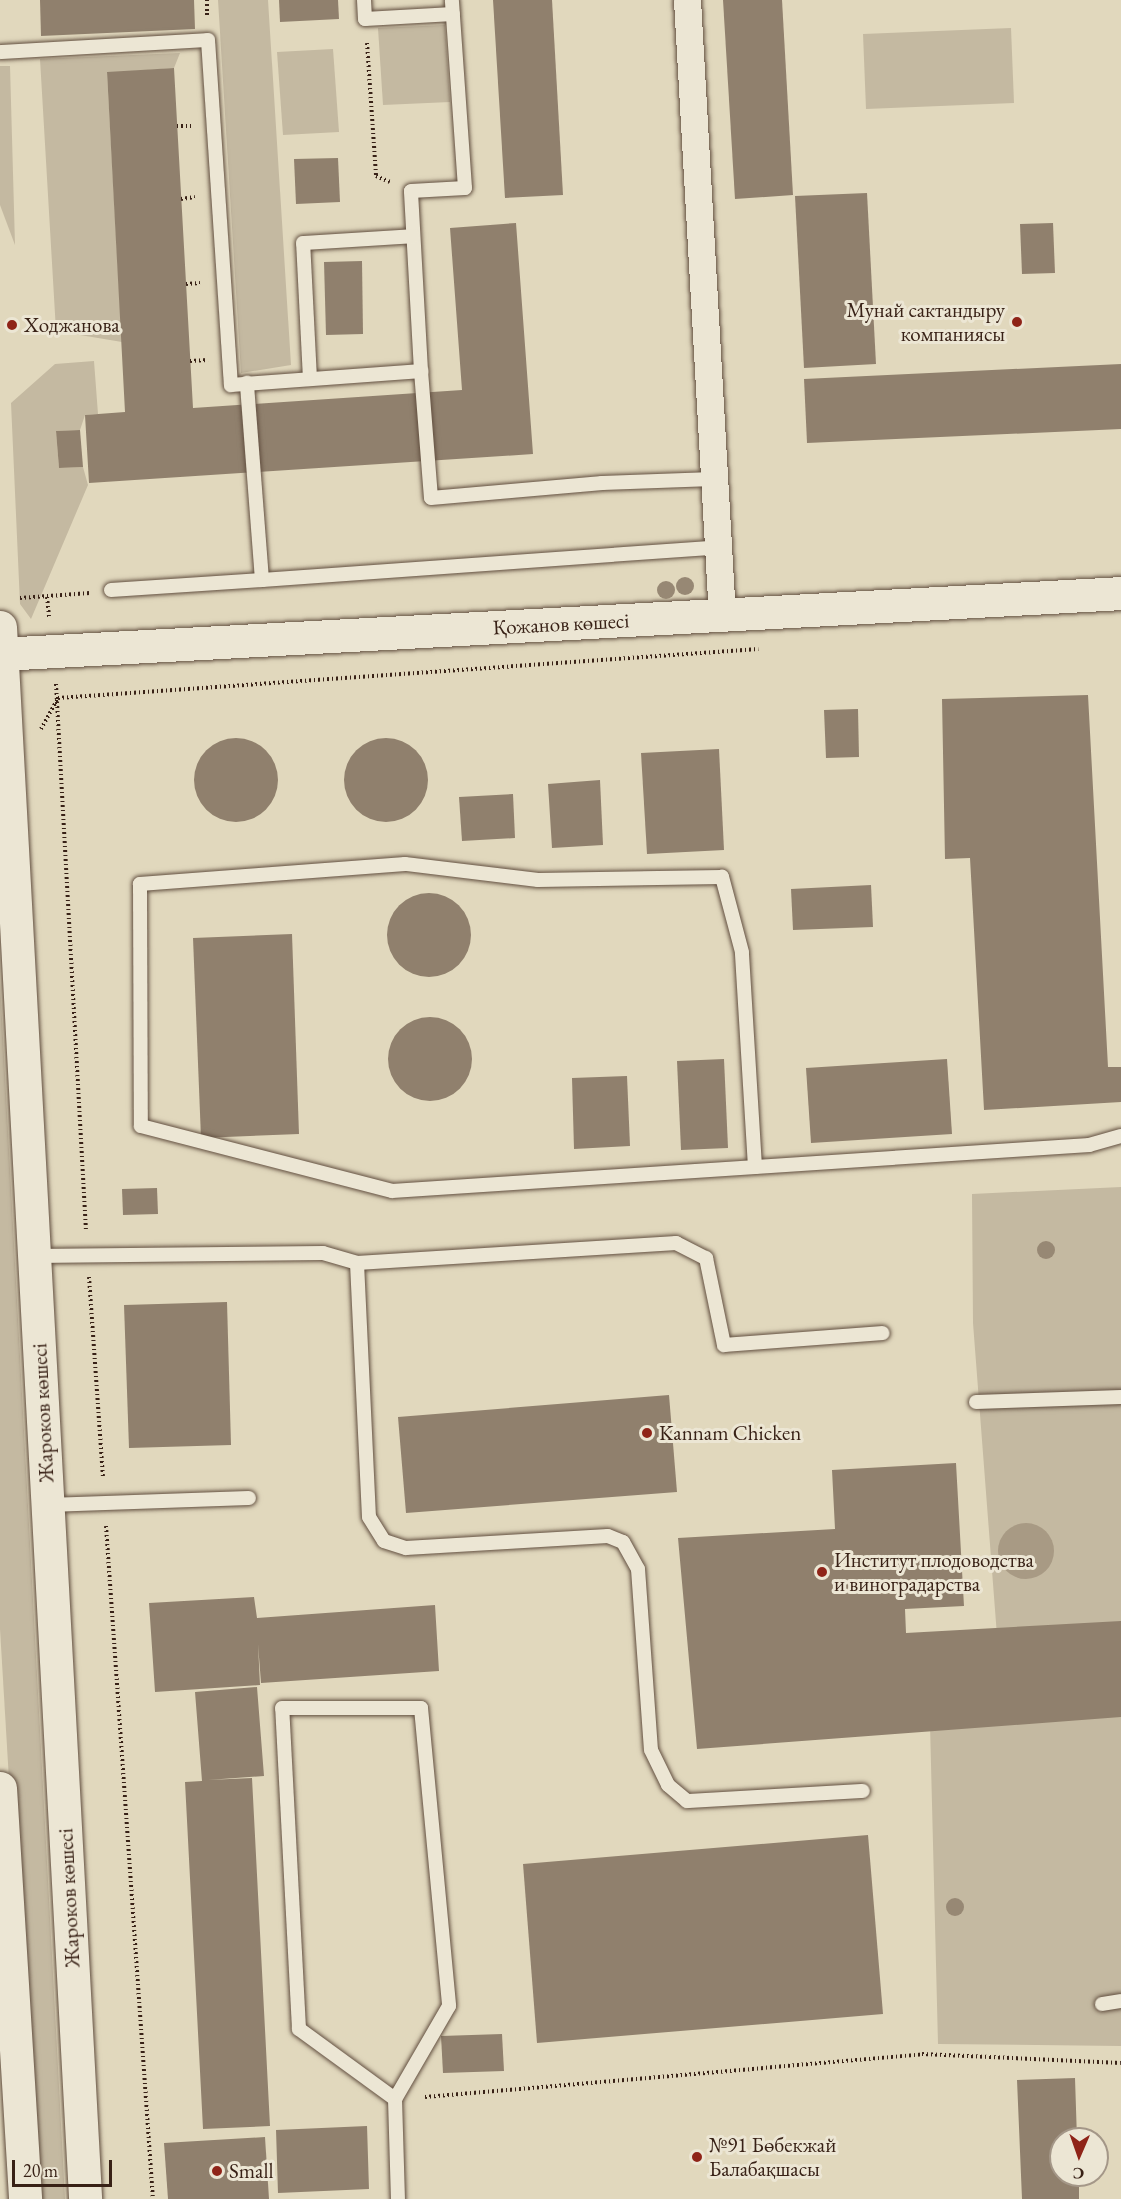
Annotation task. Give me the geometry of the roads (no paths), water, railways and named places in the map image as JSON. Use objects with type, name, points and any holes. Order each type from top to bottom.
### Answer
[{"type":"main road","name":"Қожанов көшесі","points":[[0,645],[53,651],[1121,594]]},
{"type":"main road","name":"Жароков көшесі","points":[[0,645],[85,2199]]},
{"type":"main road","points":[[0,1788],[25,2199]]},
{"type":"street","points":[[687,0],[722,616]]},
{"type":"lane","points":[[364,0],[365,18],[453,7],[465,188],[411,191],[420,371],[431,498],[602,483],[713,479]]},
{"type":"lane","points":[[0,52],[208,40],[231,384],[420,371]]},
{"type":"lane","points":[[310,379],[303,243],[413,236]]},
{"type":"lane","points":[[247,383],[262,580]]},
{"type":"lane","points":[[111,590],[717,546]]},
{"type":"lane","points":[[755,1167],[742,952],[722,877],[538,880],[405,864],[141,884],[141,1126],[392,1191],[1089,1145],[1121,1136]]},
{"type":"lane","points":[[34,1256],[323,1253],[357,1263],[676,1243],[706,1258],[724,1345],[883,1333]]},
{"type":"lane","points":[[357,1263],[369,1516],[384,1541],[406,1548],[608,1536],[623,1542],[638,1569],[651,1750],[669,1785],[687,1801],[863,1791]]},
{"type":"lane","points":[[976,1402],[1121,1397]]},
{"type":"lane","points":[[48,1505],[249,1498]]},
{"type":"lane","points":[[394,2099],[299,2029],[282,1708],[421,1708],[449,2007],[394,2099],[398,2199]]},
{"type":"lane","points":[[1102,2004],[1121,2001]]},
{"type":"place","name":"Мунай сактандыру компаниясы","points":[[1017,322]]},
{"type":"place","name":"Ходжанова","points":[[12,325]]},
{"type":"place","name":"Kannam Chicken","points":[[647,1433]]},
{"type":"place","name":"Институт плодоводства и виноградарства","points":[[822,1572]]},
{"type":"place","name":"№91 Бөбекжай Балабақшасы","points":[[697,2157]]},
{"type":"place","name":"Small","points":[[217,2171]]}]
